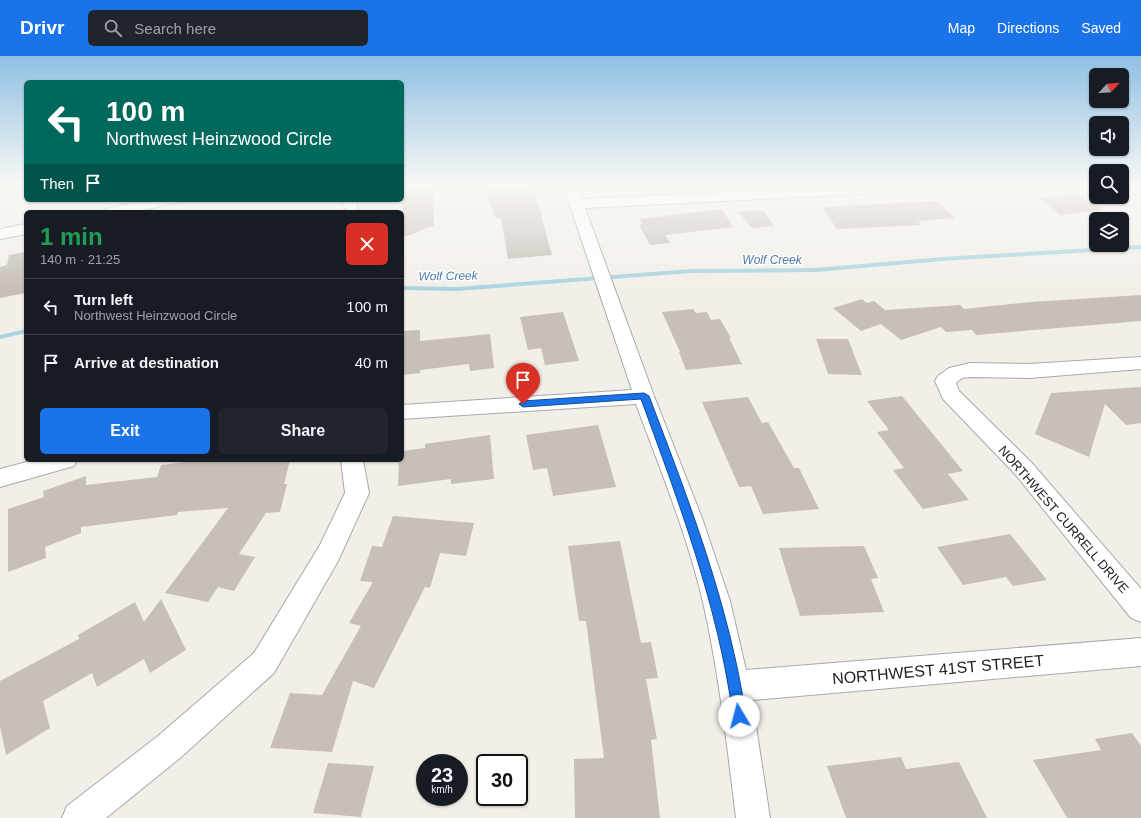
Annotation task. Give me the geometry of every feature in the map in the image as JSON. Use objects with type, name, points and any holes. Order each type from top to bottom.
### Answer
[{"type":"street","points":[[584,221],[644,396],[690,518],[716,601],[735,686],[753,818]]},
{"type":"street","points":[[0,234],[24,229]]},
{"type":"street","name":"NORTHWEST CURRELL DRIVE","points":[[1141,363],[1029,371],[970,370],[956,373],[945,381],[950,394],[1023,468],[1141,609]]},
{"type":"street","points":[[404,412],[644,396]]},
{"type":"street","points":[[0,478],[59,462]]},
{"type":"street","points":[[79,818],[169,747],[264,663],[330,553],[357,493],[352,462]]},
{"type":"street","name":"NORTHWEST 41ST STREET","points":[[735,686],[1141,652]]},
{"type":"building","points":[[404,221],[434,221],[434,225],[404,237]]},
{"type":"building","points":[[501,221],[542,221],[552,255],[508,259]]},
{"type":"building","points":[[640,221],[729,221],[733,227],[665,235],[670,243],[650,245],[639,225],[642,224]]},
{"type":"building","points":[[745,221],[770,221],[774,226],[752,228]]},
{"type":"building","points":[[831,221],[923,221],[918,221],[922,225],[837,229]]},
{"type":"building","points":[[24,252],[24,293],[0,298],[0,267],[7,265],[9,255]]},
{"type":"building","points":[[1141,295],[1141,321],[976,335],[972,330],[946,332],[941,327],[901,340],[881,324],[861,331],[833,308],[862,299],[867,303],[874,301],[885,310],[960,305],[964,309],[1031,302]]},
{"type":"building","points":[[693,309],[696,313],[707,312],[711,320],[720,319],[731,338],[729,338],[742,364],[686,370],[680,352],[662,312]]},
{"type":"building","points":[[563,312],[579,361],[545,365],[541,348],[528,350],[520,317]]},
{"type":"building","points":[[420,330],[420,341],[490,334],[494,368],[470,371],[469,364],[420,370],[420,373],[404,375],[404,331]]},
{"type":"building","points":[[816,339],[848,339],[862,375],[828,374]]},
{"type":"building","points":[[1141,387],[1141,423],[1126,425],[1105,404],[1089,457],[1035,434],[1051,393]]},
{"type":"building","points":[[902,396],[963,471],[948,474],[969,500],[923,509],[893,470],[904,468],[877,432],[889,430],[867,401]]},
{"type":"building","points":[[748,397],[762,423],[768,422],[794,468],[799,468],[819,509],[763,514],[751,486],[739,487],[702,402]]},
{"type":"building","points":[[598,425],[616,487],[553,496],[547,468],[533,470],[526,435]]},
{"type":"building","points":[[490,435],[494,479],[451,484],[451,479],[398,486],[399,462],[404,462],[404,451],[425,448],[425,444]]},
{"type":"building","points":[[185,462],[290,462],[284,484],[287,484],[280,512],[266,513],[239,554],[255,557],[234,591],[218,587],[208,602],[165,593],[228,508],[178,512],[177,515],[81,527],[81,533],[45,547],[46,558],[8,572],[8,509],[44,497],[43,491],[86,476],[86,485],[157,477],[161,465]]},
{"type":"building","points":[[393,516],[474,523],[466,556],[440,553],[430,588],[425,587],[374,688],[353,681],[332,752],[270,748],[290,693],[322,695],[361,626],[349,623],[373,582],[360,581],[372,546],[382,547]]},
{"type":"building","points":[[1010,534],[1047,580],[1013,586],[1006,577],[963,585],[937,547]]},
{"type":"building","points":[[620,541],[641,643],[651,642],[658,678],[646,679],[657,739],[651,740],[660,818],[575,818],[574,759],[604,758],[586,621],[579,621],[568,546]]},
{"type":"building","points":[[864,546],[878,578],[871,579],[884,612],[800,616],[779,548]]},
{"type":"building","points":[[161,599],[186,650],[150,673],[144,659],[97,687],[92,673],[43,701],[50,728],[6,755],[0,726],[0,681],[79,639],[78,635],[135,602],[144,622]]},
{"type":"building","points":[[1132,733],[1141,746],[1141,818],[1067,818],[1033,760],[1101,750],[1095,739]]},
{"type":"building","points":[[901,757],[906,769],[959,762],[987,818],[846,818],[827,766]]},
{"type":"building","points":[[328,763],[374,766],[361,817],[313,813]]},
{"type":"waterway","name":"Wolf Creek","points":[[404,288],[457,289],[691,271],[816,270],[942,259],[1141,247]]},
{"type":"waterway","name":"Wolf Creek","points":[[0,337],[24,331]]},
{"type":"route","points":[[523,404],[644,396],[690,518],[716,601],[735,686],[739,716]]}]
